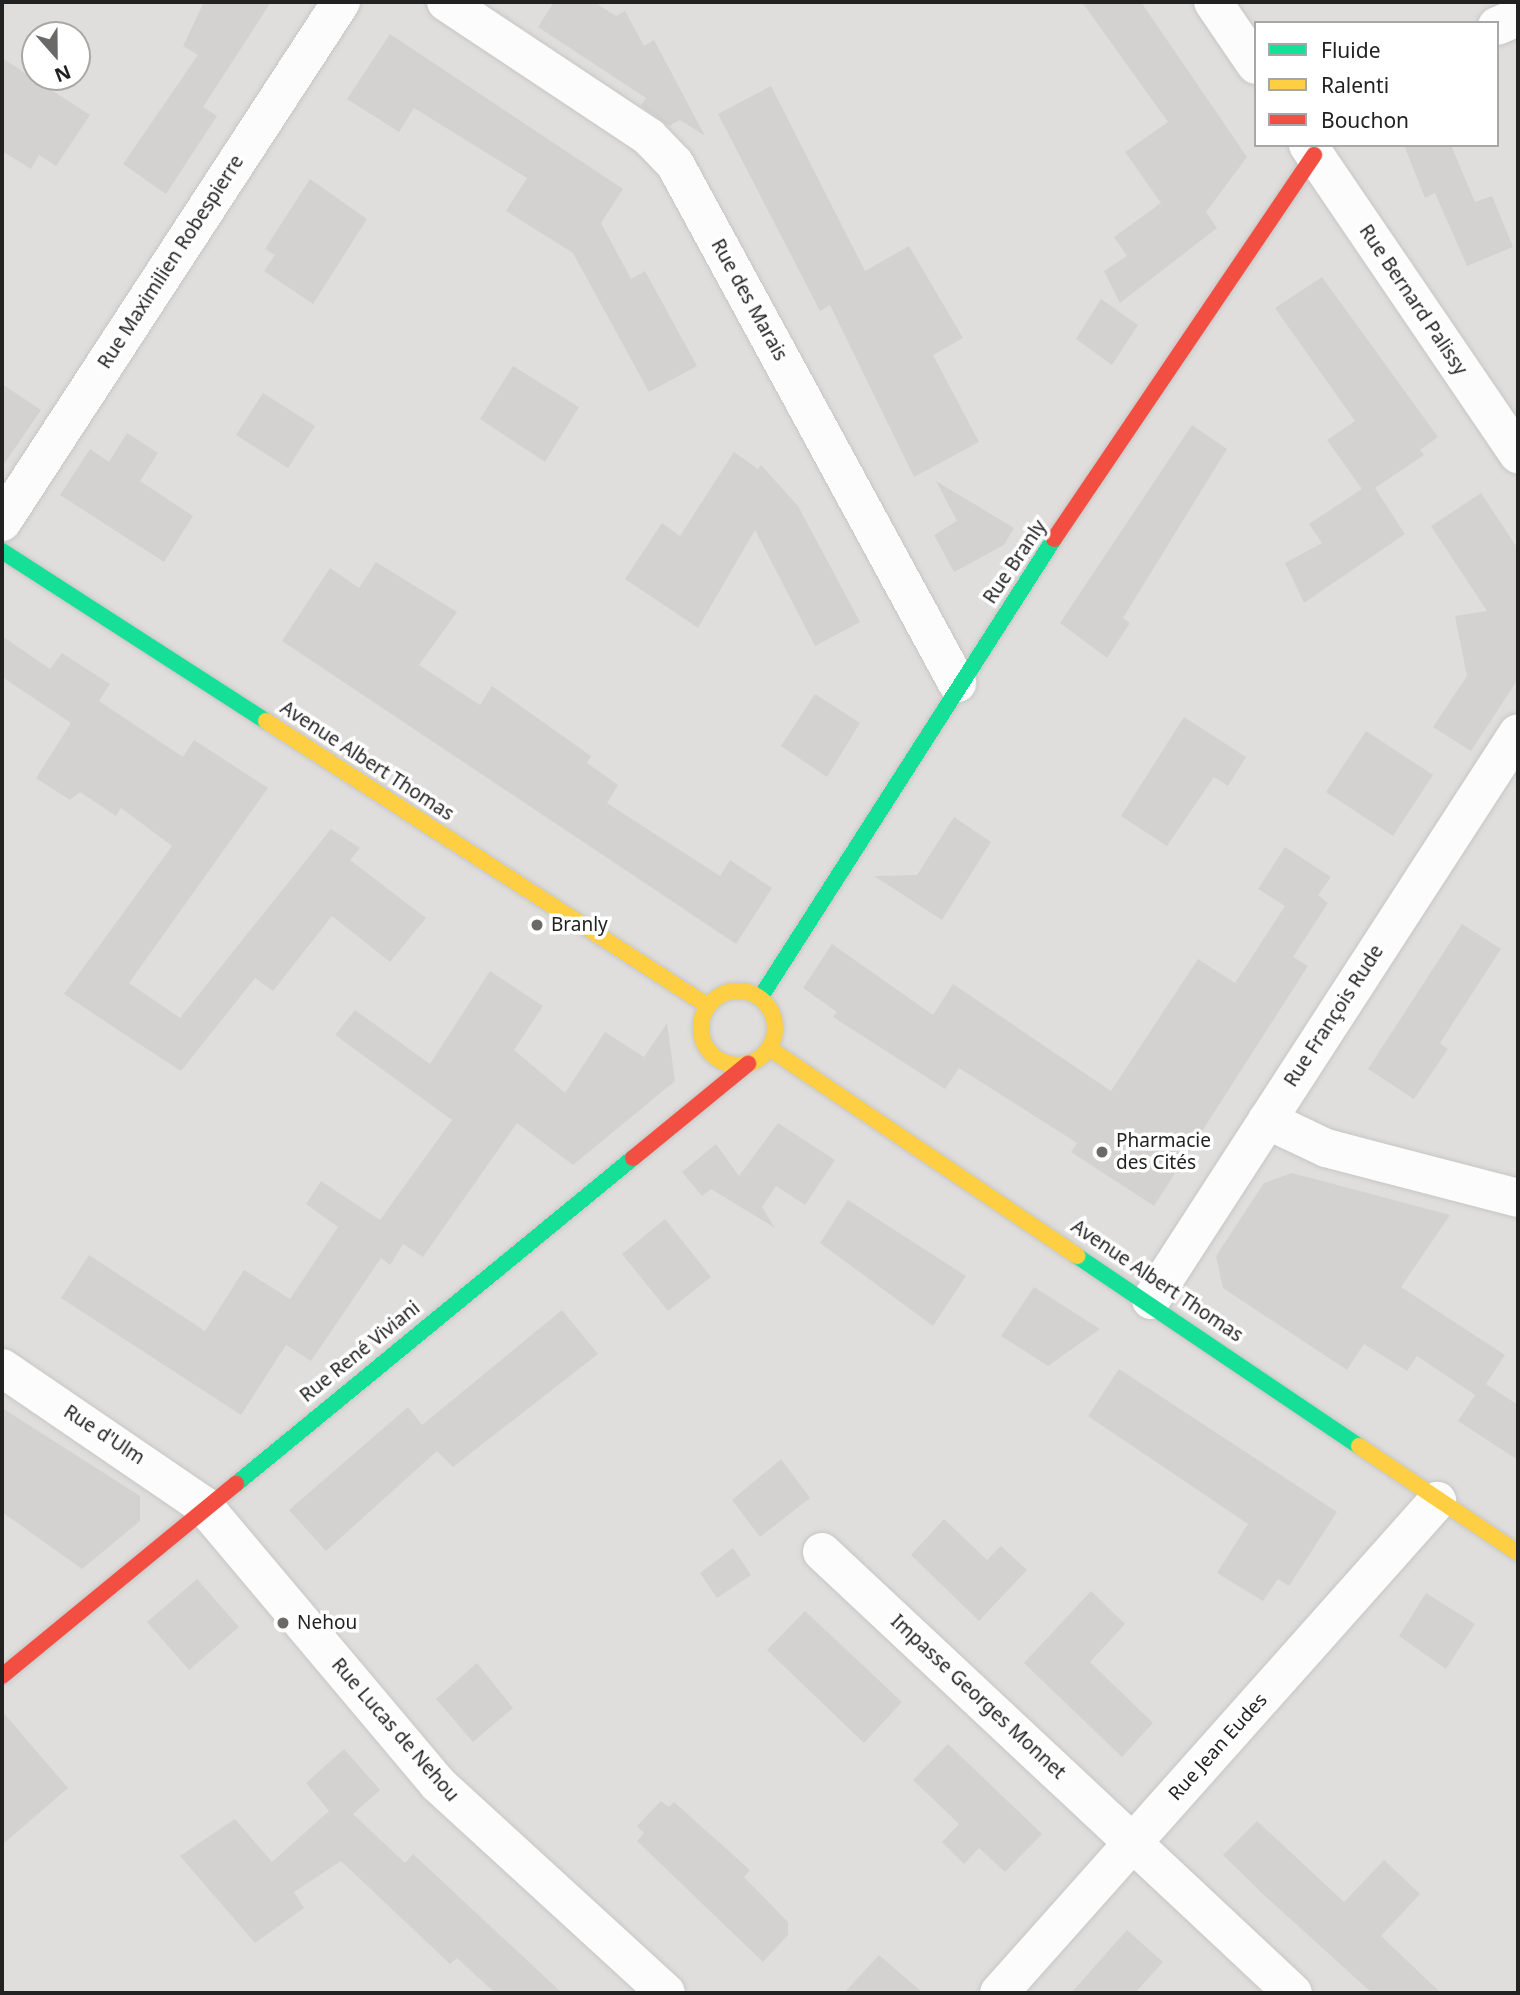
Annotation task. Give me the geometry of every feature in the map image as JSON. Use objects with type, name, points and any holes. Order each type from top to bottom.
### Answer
[{"type":"main road","name":"Rue Branly","points":[[760,998],[943,715],[957,683],[1311,150]]},
{"type":"main road","name":"Avenue Albert Thomas","points":[[2,551],[708,1006]]},
{"type":"main road","points":[[739,990],[760,998],[774,1016],[769,1048],[748,1064],[725,1063],[707,1049],[701,1027],[708,1006],[739,990]]},
{"type":"main road","name":"Avenue Albert Thomas","points":[[769,1048],[1151,1300],[1437,1501],[1518,1553]]},
{"type":"main road","name":"Rue René Viviani","points":[[2,1676],[204,1506],[748,1064]]},
{"type":"street","name":"Rue Maximilien Robespierre","points":[[2,522],[341,2]]},
{"type":"street","name":"Rue des Marais","points":[[446,2],[649,137],[675,164],[957,683]]},
{"type":"street","points":[[1213,2],[1254,62]]},
{"type":"street","points":[[1499,25],[1518,17]]},
{"type":"street","name":"Rue Bernard Palissy","points":[[1311,150],[1518,454]]},
{"type":"street","name":"Rue François Rude","points":[[1151,1300],[1518,733]]},
{"type":"street","points":[[1267,1120],[1326,1148],[1518,1198]]},
{"type":"street","name":"Rue d'Ulm","points":[[2,1368],[204,1506]]},
{"type":"street","name":"Rue Jean Eudes","points":[[999,1993],[1437,1501]]},
{"type":"street","name":"Rue Lucas de Nehou","points":[[204,1506],[438,1784],[666,1993]]},
{"type":"street","name":"Impasse Georges Monnet","points":[[822,1552],[1293,1993]]},
{"type":"shaded area","points":[[2,2],[1518,2],[1518,1993],[2,1993]]},
{"type":"building","points":[[204,2],[271,2],[203,107],[217,116],[166,194],[123,164],[198,55],[183,46]]},
{"type":"building","points":[[554,2],[594,2],[616,16],[625,11],[644,46],[654,40],[705,136],[680,120],[669,126],[641,106],[646,98],[538,27]]},
{"type":"building","points":[[1082,2],[1141,2],[1247,157],[1206,212],[1217,228],[1120,303],[1104,271],[1127,256],[1114,237],[1161,203],[1125,152],[1168,122]]},
{"type":"building","points":[[390,34],[623,189],[601,223],[631,279],[645,271],[697,366],[649,392],[573,253],[506,211],[527,178],[414,108],[399,132],[347,99]]},
{"type":"building","points":[[2,58],[21,70],[21,91],[53,91],[90,115],[56,166],[39,155],[31,169],[2,151]]},
{"type":"building","points":[[771,86],[865,271],[909,246],[963,338],[933,355],[979,442],[914,477],[830,305],[820,311],[718,114]]},
{"type":"building","points":[[1405,147],[1452,147],[1475,202],[1492,196],[1513,247],[1467,266],[1435,193],[1425,198]]},
{"type":"building","points":[[310,179],[367,219],[313,304],[264,271],[275,255],[265,249]]},
{"type":"building","points":[[1322,277],[1438,437],[1420,450],[1424,455],[1375,488],[1405,534],[1304,603],[1285,563],[1322,543],[1309,524],[1362,489],[1327,440],[1355,421],[1275,308]]},
{"type":"building","points":[[1101,299],[1138,325],[1112,365],[1076,339]]},
{"type":"building","points":[[513,366],[579,407],[545,462],[480,419]]},
{"type":"building","points":[[2,384],[41,410],[2,467]]},
{"type":"building","points":[[263,393],[315,426],[288,468],[236,435]]},
{"type":"building","points":[[1192,425],[1227,449],[1123,618],[1130,623],[1107,658],[1060,623]]},
{"type":"building","points":[[127,433],[158,453],[140,481],[193,516],[164,562],[60,495],[90,449],[109,462]]},
{"type":"building","points":[[734,452],[758,469],[761,465],[798,506],[860,622],[815,646],[755,530],[698,628],[625,579],[662,523],[680,536]]},
{"type":"building","points":[[936,481],[1014,528],[1004,545],[954,572],[934,535],[957,521]]},
{"type":"building","points":[[1481,493],[1518,549],[1518,679],[1471,751],[1433,727],[1467,676],[1455,616],[1487,611],[1431,526]]},
{"type":"building","points":[[376,562],[457,612],[419,665],[480,705],[492,686],[591,756],[587,763],[618,785],[607,803],[720,876],[730,860],[772,888],[736,944],[282,641],[330,568],[359,588]]},
{"type":"building","points":[[2,636],[50,669],[62,653],[110,684],[99,701],[183,757],[194,740],[268,788],[129,983],[180,1018],[331,829],[360,848],[350,860],[426,918],[390,962],[332,916],[273,991],[255,978],[181,1071],[121,1032],[64,994],[172,846],[121,808],[116,816],[80,792],[70,800],[36,778],[71,723],[2,677]]},
{"type":"building","points":[[815,694],[860,723],[827,777],[781,746]]},
{"type":"building","points":[[1184,717],[1246,757],[1228,786],[1214,777],[1167,846],[1121,816]]},
{"type":"building","points":[[1366,731],[1433,775],[1393,836],[1326,792]]},
{"type":"building","points":[[954,817],[991,842],[942,920],[874,876],[917,875]]},
{"type":"building","points":[[1285,847],[1331,877],[1318,895],[1328,903],[1293,957],[1308,966],[1154,1206],[1071,1152],[1077,1143],[959,1068],[945,1089],[833,1017],[837,1012],[803,988],[832,944],[933,1015],[953,984],[1111,1091],[1198,959],[1235,983],[1285,906],[1258,889]]},
{"type":"building","points":[[1462,924],[1501,949],[1440,1043],[1448,1049],[1414,1099],[1368,1069]]},
{"type":"building","points":[[490,971],[543,1006],[514,1050],[565,1093],[605,1032],[644,1057],[667,1023],[675,1081],[573,1165],[517,1123],[423,1257],[403,1244],[390,1265],[381,1258],[311,1361],[286,1345],[241,1415],[61,1298],[89,1255],[205,1331],[244,1270],[290,1299],[338,1227],[306,1204],[321,1181],[380,1220],[452,1120],[335,1035],[355,1010],[430,1064]]},
{"type":"building","points":[[778,1123],[835,1160],[805,1205],[776,1186],[762,1207],[775,1228],[711,1189],[702,1196],[682,1172],[716,1144],[739,1176]]},
{"type":"building","points":[[1292,1173],[1450,1215],[1401,1287],[1505,1355],[1486,1384],[1518,1405],[1518,1460],[1458,1421],[1475,1395],[1417,1356],[1407,1371],[1364,1344],[1347,1370],[1223,1288],[1216,1256],[1264,1183]]},
{"type":"building","points":[[848,1200],[966,1276],[933,1326],[820,1243]]},
{"type":"building","points":[[665,1219],[711,1277],[668,1311],[622,1254]]},
{"type":"building","points":[[1034,1287],[1100,1329],[1048,1366],[1001,1336]]},
{"type":"building","points":[[562,1310],[598,1354],[453,1467],[437,1451],[326,1551],[289,1510],[408,1407],[422,1425]]},
{"type":"building","points":[[1119,1369],[1337,1512],[1289,1586],[1278,1579],[1263,1601],[1217,1573],[1248,1524],[1088,1416]]},
{"type":"building","points":[[2,1408],[140,1496],[140,1521],[82,1569],[2,1512]]},
{"type":"building","points":[[781,1459],[810,1498],[760,1537],[732,1500]]},
{"type":"building","points":[[944,1519],[987,1560],[1001,1546],[1027,1570],[979,1621],[911,1555]]},
{"type":"building","points":[[733,1548],[751,1575],[717,1598],[700,1573]]},
{"type":"building","points":[[197,1579],[239,1627],[189,1670],[147,1622]]},
{"type":"building","points":[[1091,1591],[1125,1624],[1090,1662],[1153,1723],[1122,1757],[1024,1663]]},
{"type":"building","points":[[1426,1593],[1475,1624],[1446,1669],[1399,1636]]},
{"type":"building","points":[[805,1611],[902,1702],[864,1743],[767,1650]]},
{"type":"building","points":[[477,1663],[513,1708],[473,1742],[436,1699]]},
{"type":"building","points":[[2,1711],[68,1788],[2,1845]]},
{"type":"building","points":[[948,1744],[1042,1834],[1005,1872],[979,1848],[964,1864],[942,1842],[959,1824],[913,1780]]},
{"type":"building","points":[[344,1749],[380,1790],[353,1814],[405,1863],[413,1854],[562,1993],[495,1993],[457,1958],[450,1964],[341,1861],[294,1892],[304,1908],[255,1943],[180,1856],[235,1819],[272,1862],[329,1811],[306,1783]]},
{"type":"building","points":[[661,1801],[669,1807],[674,1802],[750,1870],[744,1877],[788,1922],[788,1935],[763,1962],[637,1841],[644,1833],[637,1826]]},
{"type":"building","points":[[1257,1821],[1344,1902],[1384,1860],[1420,1894],[1381,1936],[1441,1993],[1372,1993],[1264,1895],[1223,1855]]},
{"type":"building","points":[[1127,1930],[1163,1962],[1135,1993],[1071,1993]]},
{"type":"building","points":[[879,1955],[923,1993],[844,1993]]},
{"type":"traffic: fast","points":[[760,998],[1054,539]]},
{"type":"traffic: fast","points":[[2,551],[266,721]]},
{"type":"traffic: fast","points":[[236,1484],[633,1158]]},
{"type":"traffic: fast","points":[[1077,1256],[1359,1446]]},
{"type":"traffic: slow","points":[[266,721],[708,1006]]},
{"type":"traffic: slow","points":[[738,991],[759,997],[769,1007],[775,1028],[769,1049],[759,1059],[738,1065],[717,1059],[707,1049],[701,1028],[707,1007],[717,997],[738,991]]},
{"type":"traffic: slow","points":[[769,1048],[1077,1256]]},
{"type":"traffic: slow","points":[[1359,1446],[1518,1553]]},
{"type":"traffic: jam","points":[[1054,539],[1314,155]]},
{"type":"traffic: jam","points":[[633,1158],[748,1064]]},
{"type":"traffic: jam","points":[[2,1676],[236,1484]]},
{"type":"place","name":"Branly","points":[[537,925]]},
{"type":"place","name":"Pharmacie des Cités","points":[[1102,1152]]},
{"type":"place","name":"Nehou","points":[[283,1623]]}]
